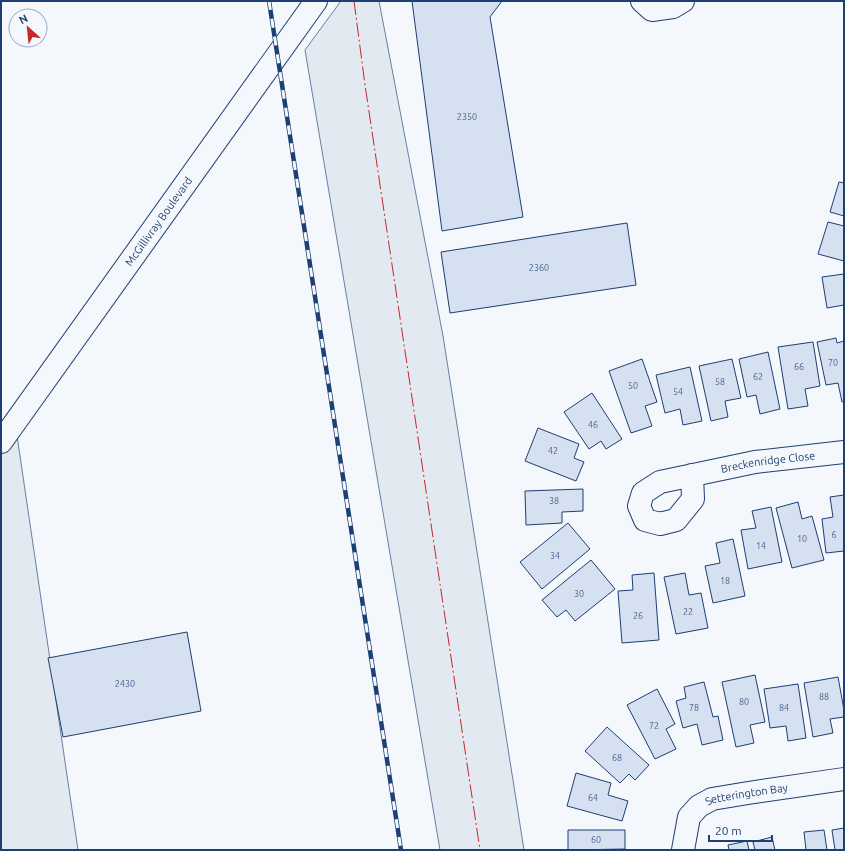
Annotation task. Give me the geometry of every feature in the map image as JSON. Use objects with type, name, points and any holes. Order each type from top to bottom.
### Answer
[{"type":"main road","name":"McGillivray Boulevard","points":[[1,442],[316,1]]},
{"type":"main road","points":[[647,6],[673,7],[683,1]]},
{"type":"main road","name":"Breckenridge Close","points":[[692,475],[755,462],[844,452]]},
{"type":"main road","name":"Setterington Bay","points":[[683,850],[689,817],[700,806],[712,799],[748,792],[844,779]]},
{"type":"shaded area","points":[[341,1],[379,1],[443,336],[524,850],[440,850],[305,50]]},
{"type":"shaded area","points":[[15,422],[78,850],[1,850],[1,442]]},
{"type":"building","points":[[412,1],[502,1],[490,17],[523,217],[442,231]]},
{"type":"building","points":[[839,182],[844,183],[844,216],[830,212]]},
{"type":"building","points":[[828,222],[844,226],[844,261],[818,254]]},
{"type":"building","points":[[627,223],[636,285],[450,313],[441,252]]},
{"type":"building","points":[[844,274],[844,305],[827,308],[822,277]]},
{"type":"building","points":[[836,338],[837,343],[844,341],[844,401],[842,402],[838,383],[826,385],[817,342]]},
{"type":"building","points":[[813,342],[820,386],[805,389],[808,406],[788,409],[778,347]]},
{"type":"building","points":[[768,352],[780,409],[760,414],[756,395],[747,397],[739,359]]},
{"type":"building","points":[[642,359],[657,402],[645,406],[652,426],[631,433],[609,371]]},
{"type":"building","points":[[732,359],[741,398],[725,401],[728,417],[711,421],[699,366]]},
{"type":"building","points":[[690,367],[702,421],[683,425],[680,409],[665,413],[656,375]]},
{"type":"building","points":[[592,393],[622,439],[606,449],[601,441],[589,449],[564,412]]},
{"type":"building","points":[[538,428],[579,444],[574,458],[584,462],[576,481],[525,461]]},
{"type":"building","points":[[583,489],[583,511],[562,512],[562,523],[526,525],[525,491]]},
{"type":"building","points":[[844,495],[844,551],[826,553],[822,519],[833,517],[830,497]]},
{"type":"building","points":[[798,502],[802,519],[812,516],[824,560],[792,568],[776,508]]},
{"type":"building","points":[[771,507],[782,562],[748,569],[741,530],[756,528],[752,511]]},
{"type":"building","points":[[568,523],[590,549],[542,589],[520,562]]},
{"type":"building","points":[[733,539],[745,596],[713,603],[705,566],[720,563],[716,543]]},
{"type":"building","points":[[591,560],[615,589],[575,621],[566,610],[557,617],[542,600]]},
{"type":"building","points":[[654,573],[659,640],[622,643],[618,591],[633,590],[632,575]]},
{"type":"building","points":[[685,573],[689,595],[701,593],[708,628],[676,634],[664,577]]},
{"type":"building","points":[[187,632],[201,711],[63,737],[48,658]]},
{"type":"building","points":[[755,675],[765,722],[750,725],[754,743],[736,747],[722,682]]},
{"type":"building","points":[[838,677],[844,717],[830,719],[833,733],[813,737],[804,683]]},
{"type":"building","points":[[704,682],[713,717],[718,716],[723,740],[702,745],[697,724],[683,728],[676,701],[686,698],[684,687]]},
{"type":"building","points":[[798,684],[806,738],[788,741],[786,726],[770,728],[764,689]]},
{"type":"building","points":[[657,689],[675,724],[666,729],[676,749],[655,759],[627,705]]},
{"type":"building","points":[[607,727],[649,765],[635,780],[629,774],[620,783],[585,751]]},
{"type":"building","points":[[576,773],[611,783],[608,795],[628,801],[622,821],[567,806]]},
{"type":"building","points":[[844,828],[844,850],[835,850],[832,830]]},
{"type":"building","points":[[568,830],[625,830],[625,849],[568,850]]},
{"type":"building","points":[[824,830],[827,850],[806,850],[804,832]]},
{"type":"building","points":[[772,837],[775,850],[755,850],[753,842]]},
{"type":"building","points":[[747,841],[749,850],[729,850],[728,845]]},
{"type":"railway","points":[[269,1],[401,850]]},
{"type":"power","points":[[354,1],[365,85],[480,850]]}]
